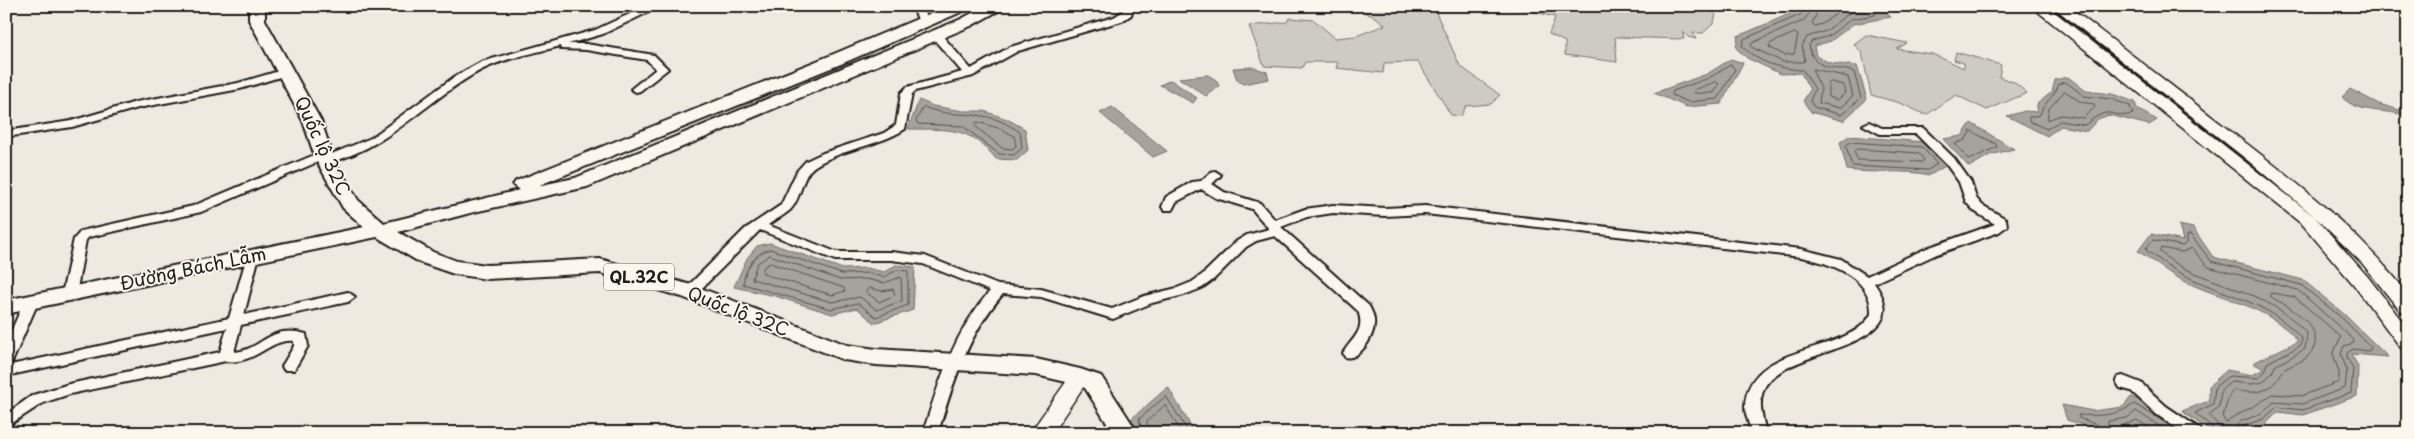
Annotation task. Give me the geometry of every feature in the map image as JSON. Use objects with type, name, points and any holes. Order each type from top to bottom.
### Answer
[{"type":"main road","name":"Quốc lộ 32C","points":[[257,6],[257,20],[312,120],[324,157],[350,204],[380,230],[426,257],[471,271],[504,272],[584,265],[600,266],[690,292],[844,352],[876,357],[1036,367],[1080,377],[1093,382],[1126,433]]},
{"type":"main road","points":[[925,21],[962,6]]},
{"type":"main road","points":[[925,21],[999,6]]},
{"type":"main road","points":[[2038,6],[2134,80],[2309,221],[2361,281],[2408,343]]},
{"type":"main road","points":[[2059,6],[2272,170],[2335,225],[2397,292],[2408,307]]},
{"type":"main road","name":"Đường Bách Lẫm","points":[[6,307],[380,230],[473,206],[580,183],[925,21]]},
{"type":"main road","points":[[2134,80],[2156,80]]},
{"type":"main road","points":[[1040,433],[1080,377]]},
{"type":"street","points":[[69,294],[80,239],[85,234],[197,209],[324,157],[357,149],[381,137],[476,68],[502,58],[599,32],[656,6]]},
{"type":"street","points":[[690,292],[744,236],[786,207],[803,171],[814,161],[888,135],[901,127],[907,93],[911,89],[969,74],[1014,49],[1118,19],[1127,13],[1129,6]]},
{"type":"street","points":[[925,21],[969,74]]},
{"type":"street","points":[[530,51],[572,46],[650,57],[663,69],[636,89]]},
{"type":"street","points":[[6,134],[72,124],[136,105],[240,86],[286,72]]},
{"type":"street","points":[[1866,282],[1932,250],[1995,229],[2001,226],[2002,222],[1978,208],[1970,199],[1965,182],[1950,162],[1919,130],[1880,131],[1869,125]]},
{"type":"street","points":[[1204,185],[1215,175]]},
{"type":"street","points":[[1168,207],[1170,200],[1196,185],[1204,185],[1220,195],[1256,206],[1278,232],[1364,309],[1369,318],[1368,330],[1360,343],[1350,353]]},
{"type":"street","points":[[1278,232],[1274,225],[1305,213],[1346,209],[1385,212],[1445,211],[1818,256],[1847,268],[1866,282],[1878,300],[1879,311],[1875,320],[1866,329],[1840,343],[1786,361],[1769,371],[1756,388],[1753,400],[1753,410],[1759,433]]},
{"type":"street","points":[[758,225],[835,256],[891,256],[925,260],[999,290]]},
{"type":"street","points":[[930,433],[952,361],[982,309],[999,290],[997,289],[1042,292],[1113,314],[1144,301],[1198,285],[1210,276],[1242,243],[1260,232],[1278,232]]},
{"type":"street","points":[[226,356],[253,256]]},
{"type":"street","points":[[6,371],[348,297]]},
{"type":"street","points":[[6,360],[31,302]]},
{"type":"street","points":[[6,422],[38,398],[226,356],[233,358],[241,357],[274,338],[290,334],[301,337],[301,346],[288,366]]},
{"type":"street","points":[[2123,381],[2125,384],[2136,387],[2161,410],[2196,433]]},
{"type":"shaded area","points":[[1364,6],[1433,6],[1460,66],[1500,95],[1491,104],[1466,106],[1461,116],[1451,115],[1418,62],[1384,63],[1383,73],[1336,68],[1338,62],[1305,62],[1302,68],[1264,66],[1249,26],[1287,22],[1289,18],[1314,20],[1335,38],[1356,36],[1385,25],[1377,18],[1366,13]]},
{"type":"shaded area","points":[[1471,6],[1709,6],[1709,9],[1716,15],[1713,24],[1703,33],[1693,33],[1696,39],[1688,37],[1682,31],[1684,39],[1615,37],[1617,62],[1565,55],[1565,42],[1549,34],[1555,17],[1527,10]]},
{"type":"shaded area","points":[[1866,35],[1907,43],[1897,49],[1932,54],[1964,68],[1964,63],[1954,60],[1956,52],[2001,65],[1999,77],[2014,82],[2027,93],[1987,110],[1956,95],[1926,115],[1900,103],[1871,95],[1862,53],[1854,44]]},
{"type":"water","points":[[1793,6],[1878,6],[1891,17],[1853,24],[1831,41],[1814,46],[1816,56],[1830,63],[1857,66],[1867,99],[1843,121],[1811,112],[1803,101],[1810,90],[1801,73],[1781,74],[1747,58],[1736,48],[1738,36],[1799,10]]},
{"type":"water","points":[[1731,59],[1743,63],[1721,104],[1687,107],[1654,93],[1707,74]]},
{"type":"water","points":[[1253,67],[1267,72],[1269,79],[1243,84],[1237,80],[1233,68]]},
{"type":"water","points":[[1208,75],[1216,80],[1219,86],[1206,96],[1179,78]]},
{"type":"water","points":[[2068,77],[2086,91],[2112,94],[2135,102],[2137,109],[2157,120],[2149,125],[2109,115],[2098,119],[2087,131],[2061,126],[2047,136],[2007,116],[2025,111],[2037,112],[2037,104],[2052,92],[2055,80]]},
{"type":"water","points":[[1171,80],[1197,98],[1193,103],[1160,85]]},
{"type":"water","points":[[2350,89],[2379,104],[2400,110],[2408,105],[2408,116],[2356,106],[2342,97]]},
{"type":"water","points":[[919,100],[933,106],[963,111],[984,111],[1007,119],[1025,129],[1028,150],[1017,160],[996,159],[986,148],[967,135],[946,130],[908,129]]},
{"type":"water","points":[[1112,107],[1167,151],[1153,157],[1100,113]]},
{"type":"water","points":[[1971,123],[2014,149],[1990,155],[1969,167],[1943,139],[1962,136]]},
{"type":"water","points":[[1849,136],[1924,142],[1947,165],[1930,175],[1909,172],[1847,170],[1840,142]]},
{"type":"water","points":[[2179,225],[2193,228],[2213,257],[2303,280],[2344,314],[2388,357],[2351,354],[2358,366],[2357,396],[2303,415],[2278,412],[2266,424],[2240,433],[2212,433],[2182,411],[2209,401],[2209,386],[2227,370],[2252,375],[2264,369],[2253,363],[2298,341],[2286,329],[2258,311],[2180,279],[2138,251],[2151,234],[2183,241]]},
{"type":"water","points":[[770,243],[843,269],[867,268],[884,272],[896,265],[915,267],[913,310],[874,323],[857,308],[832,314],[775,296],[734,287],[747,258],[757,246]]},
{"type":"water","points":[[1168,387],[1195,433],[1139,433],[1131,419]]},
{"type":"water","points":[[2131,397],[2145,402],[2187,433],[2096,433],[2098,430],[2067,420],[2062,405],[2093,411],[2123,407]]}]
